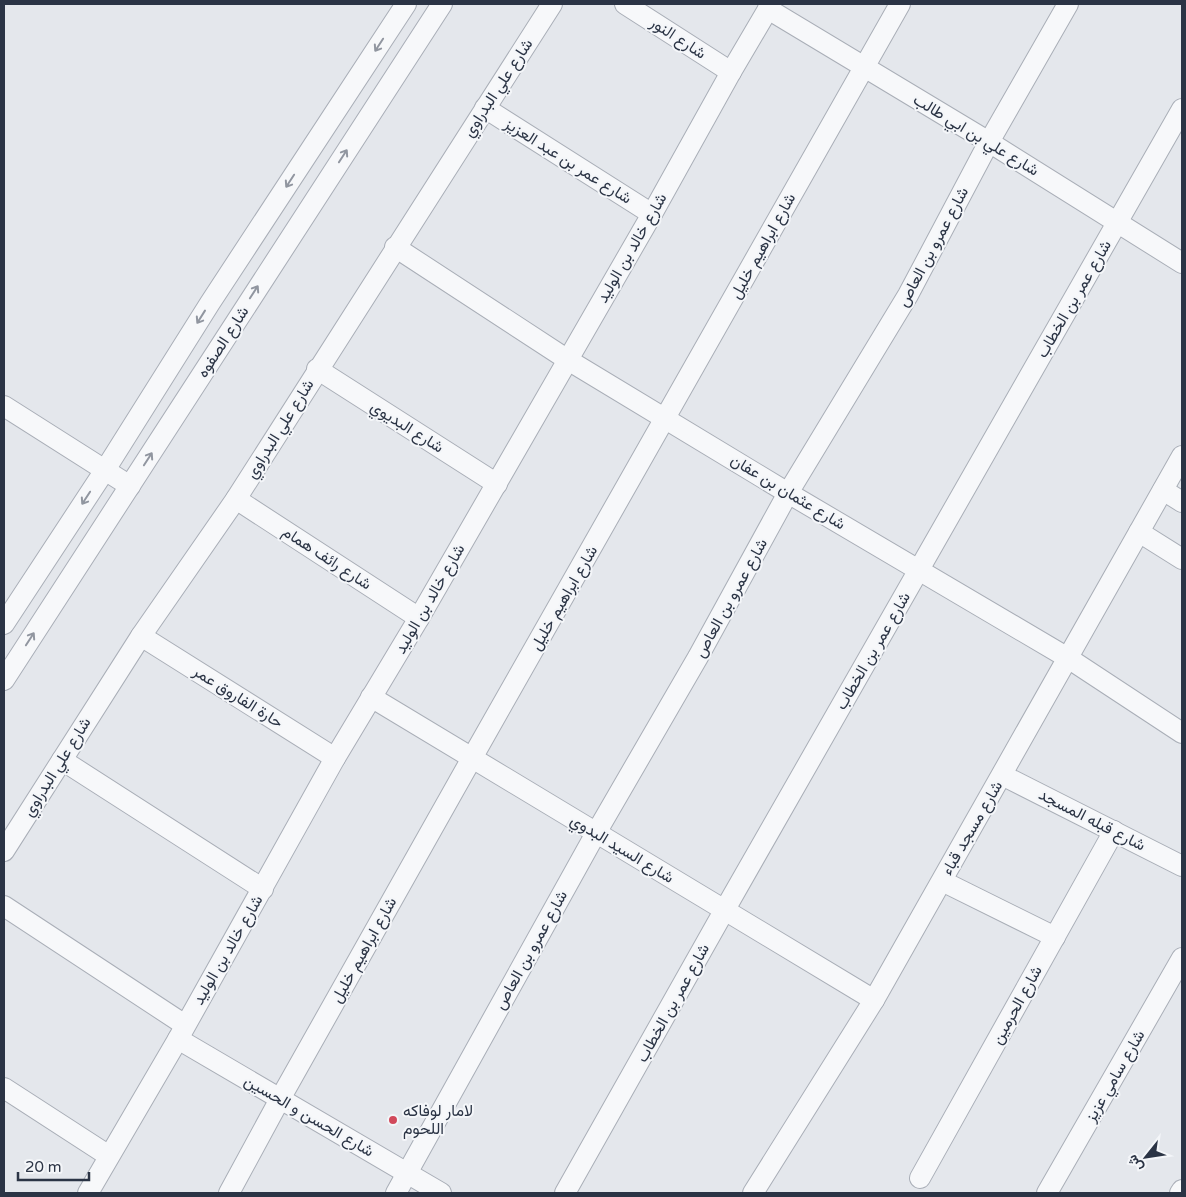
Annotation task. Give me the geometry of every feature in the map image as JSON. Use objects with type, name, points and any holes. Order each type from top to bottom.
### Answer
[{"type":"street","name":"شارع الصفوه","points":[[4,624],[215,295],[406,4]]},
{"type":"street","name":"شارع الصفوه","points":[[4,680],[442,4]]},
{"type":"street","name":"شارع علي البدراوي","points":[[4,852],[141,636],[236,499],[317,369],[552,4]]},
{"type":"street","name":"شارع النور","points":[[625,4],[731,72]]},
{"type":"street","name":"شارع ابراهيم خليل","points":[[229,1193],[472,758],[900,4]]},
{"type":"street","name":"شارع عمرو بن العاص","points":[[396,1193],[596,834],[698,657],[788,493],[908,294],[989,142],[1068,4]]},
{"type":"street","name":"شارع خالد بن الوليد","points":[[88,1193],[182,1032],[335,758],[497,484],[770,6]]},
{"type":"street","name":"شارع علي بن ابي طالب","points":[[770,6],[864,67],[989,142],[1182,263]]},
{"type":"street","name":"شارع عمر بن عبد العزيز","points":[[485,108],[652,214]]},
{"type":"street","name":"شارع عمر بن الخطاب","points":[[565,1193],[1182,109]]},
{"type":"street","name":"شارع عثمان بن عفان","points":[[396,247],[568,360],[788,493],[1068,658],[1182,733]]},
{"type":"street","name":"شارع البديوي","points":[[317,369],[497,484]]},
{"type":"street","points":[[4,406],[130,486]]},
{"type":"street","name":"شارع مسجد قباء","points":[[753,1193],[874,1000],[1182,456]]},
{"type":"street","points":[[1163,490],[1182,502]]},
{"type":"street","name":"شارع رائف همام","points":[[236,499],[419,618]]},
{"type":"street","points":[[1139,532],[1182,559]]},
{"type":"street","name":"حارة الفاروق عمر","points":[[141,636],[335,758]]},
{"type":"street","name":"شارع السيد البدوي","points":[[371,697],[874,1000]]},
{"type":"street","points":[[62,760],[263,889]]},
{"type":"street","name":"شارع قبله المسجد","points":[[1002,775],[1182,866]]},
{"type":"street","name":"شارع الحرمين","points":[[920,1178],[1114,832]]},
{"type":"street","points":[[942,881],[1055,937]]},
{"type":"street","name":"شارع الحسن و الحسين","points":[[4,906],[280,1099],[441,1193]]},
{"type":"street","name":"شارع سامي عزيز","points":[[1047,1193],[1182,958]]},
{"type":"street","points":[[4,1088],[109,1156]]},
{"type":"place","name":"لامار لوفاكه اللحوم","points":[[393,1120]]}]
